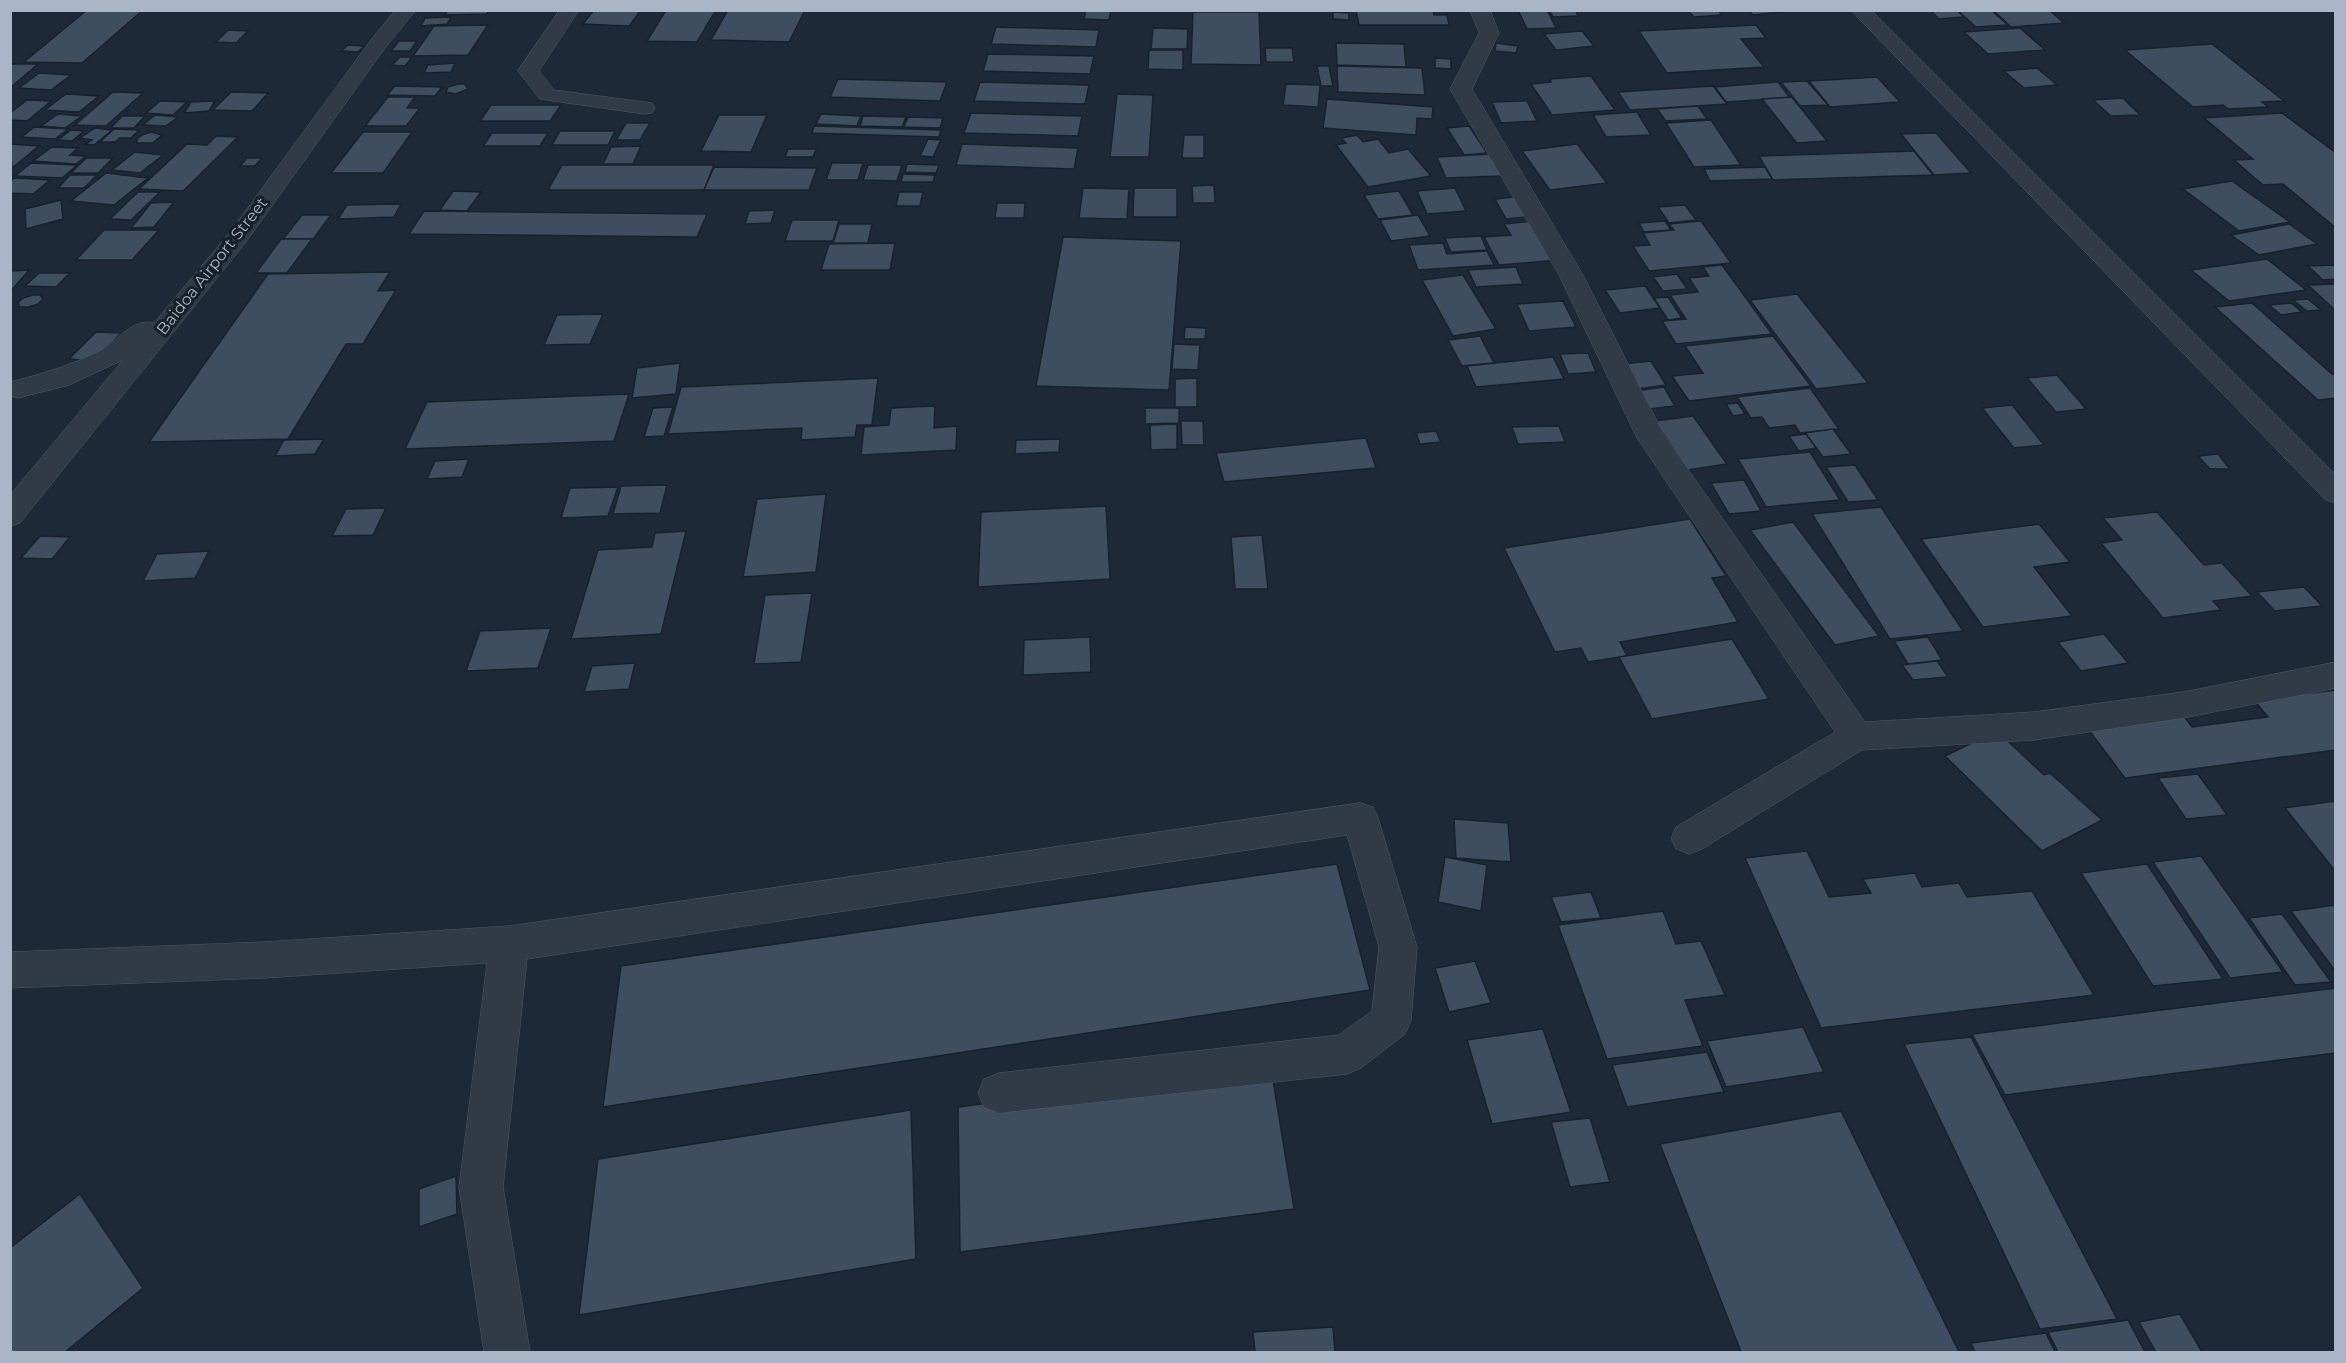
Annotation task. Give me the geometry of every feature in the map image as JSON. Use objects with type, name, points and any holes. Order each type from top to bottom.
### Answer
[{"type":"street","name":"Baidoa Airport Street","points":[[10,516],[238,237],[378,44],[407,10]]},
{"type":"street","points":[[570,10],[528,71],[548,95],[644,108]]},
{"type":"street","points":[[1480,10],[1489,33],[1461,89],[1570,275],[1651,438],[1856,736]]},
{"type":"street","points":[[1860,10],[2336,493]]},
{"type":"street","points":[[14,389],[59,379],[111,357],[189,296]]},
{"type":"street","points":[[14,389],[44,390],[103,403]]},
{"type":"street","points":[[1689,838],[1856,736],[2034,726],[2183,705],[2336,675]]},
{"type":"street","points":[[10,969],[35,970],[264,960],[509,944],[1360,818],[1398,947],[1391,1021],[1356,1048],[1347,1054],[999,1092]]},
{"type":"street","points":[[507,1353],[481,1187],[509,944]]},
{"type":"building","points":[[87,10],[143,10],[82,63],[24,62]]},
{"type":"building","points":[[448,10],[490,10],[487,14],[445,15]]},
{"type":"building","points":[[594,10],[641,10],[629,26],[583,24]]},
{"type":"building","points":[[666,10],[716,10],[697,42],[647,41]]},
{"type":"building","points":[[728,10],[805,10],[789,42],[711,40]]},
{"type":"building","points":[[1086,10],[1111,10],[1109,20],[1084,19]]},
{"type":"building","points":[[1356,10],[1433,10],[1434,15],[1447,15],[1449,25],[1359,25]]},
{"type":"building","points":[[1518,10],[1547,10],[1556,28],[1527,29]]},
{"type":"building","points":[[1549,10],[1575,10],[1578,16],[1553,17]]},
{"type":"building","points":[[1687,10],[1718,10],[1722,15],[1694,17]]},
{"type":"building","points":[[1748,10],[1797,10],[1753,15]]},
{"type":"building","points":[[1930,10],[1957,10],[1964,17],[1939,19]]},
{"type":"building","points":[[1957,10],[1991,10],[2008,25],[1976,27]]},
{"type":"building","points":[[1993,10],[2049,10],[2064,23],[2011,27]]},
{"type":"building","points":[[1193,12],[1259,12],[1261,65],[1191,64]]},
{"type":"building","points":[[1333,12],[1349,13],[1349,20],[1333,19]]},
{"type":"building","points":[[451,17],[447,24],[421,26],[425,18]]},
{"type":"building","points":[[488,25],[468,55],[413,56],[434,26]]},
{"type":"building","points":[[1756,25],[1766,38],[1741,39],[1764,67],[1667,73],[1639,31]]},
{"type":"building","points":[[996,27],[1099,30],[1096,47],[991,44]]},
{"type":"building","points":[[1153,28],[1188,29],[1187,49],[1151,49]]},
{"type":"building","points":[[2020,28],[2045,50],[1988,54],[1964,32]]},
{"type":"building","points":[[228,30],[248,31],[236,43],[216,42]]},
{"type":"building","points":[[1582,31],[1594,46],[1556,50],[1544,34]]},
{"type":"building","points":[[399,41],[417,41],[410,51],[391,51]]},
{"type":"building","points":[[1336,43],[1404,44],[1406,67],[1337,65]]},
{"type":"building","points":[[1496,43],[1518,46],[1516,53],[1495,51]]},
{"type":"building","points":[[2212,44],[2284,101],[2262,102],[2268,107],[2229,109],[2223,105],[2193,107],[2125,50]]},
{"type":"building","points":[[348,45],[364,46],[358,52],[341,51]]},
{"type":"building","points":[[1265,48],[1292,48],[1294,62],[1266,62]]},
{"type":"building","points":[[1149,50],[1183,50],[1183,70],[1148,69]]},
{"type":"building","points":[[988,54],[1094,56],[1090,74],[983,71]]},
{"type":"building","points":[[400,57],[412,57],[405,66],[392,65]]},
{"type":"building","points":[[1435,58],[1451,59],[1451,69],[1435,68]]},
{"type":"building","points":[[455,63],[451,72],[424,73],[428,65]]},
{"type":"building","points":[[10,64],[38,64],[10,88]]},
{"type":"building","points":[[1317,66],[1329,66],[1333,86],[1321,86]]},
{"type":"building","points":[[1337,66],[1422,68],[1425,95],[1338,92]]},
{"type":"building","points":[[2037,68],[2057,85],[2024,88],[2004,71]]},
{"type":"building","points":[[39,73],[71,75],[51,90],[19,88]]},
{"type":"building","points":[[1591,76],[1615,110],[1552,115],[1531,84],[1551,82],[1550,79]]},
{"type":"building","points":[[1877,77],[1900,102],[1830,107],[1809,81]]},
{"type":"building","points":[[838,79],[947,82],[940,101],[830,97]]},
{"type":"building","points":[[1807,81],[1828,105],[1800,106],[1781,82]]},
{"type":"building","points":[[980,82],[1089,85],[1085,104],[974,101]]},
{"type":"building","points":[[1778,82],[1790,98],[1726,102],[1715,87]]},
{"type":"building","points":[[465,84],[468,89],[456,94],[446,92],[448,87]]},
{"type":"building","points":[[1286,84],[1320,85],[1318,107],[1283,105]]},
{"type":"building","points":[[395,86],[442,87],[435,96],[387,95]]},
{"type":"building","points":[[1713,86],[1727,104],[1630,110],[1618,92]]},
{"type":"building","points":[[113,92],[143,93],[106,126],[75,125]]},
{"type":"building","points":[[231,92],[268,93],[252,111],[213,110]]},
{"type":"building","points":[[66,94],[99,96],[79,112],[45,110]]},
{"type":"building","points":[[1117,94],[1153,95],[1149,157],[1110,157]]},
{"type":"building","points":[[388,97],[415,97],[407,108],[420,108],[406,126],[365,126]]},
{"type":"building","points":[[1792,97],[1827,141],[1797,143],[1762,99]]},
{"type":"building","points":[[2123,98],[2140,115],[2111,116],[2093,100]]},
{"type":"building","points":[[1327,99],[1433,107],[1432,119],[1417,118],[1416,135],[1323,128]]},
{"type":"building","points":[[27,100],[51,101],[27,121],[10,120],[10,113]]},
{"type":"building","points":[[160,101],[187,102],[173,115],[146,113]]},
{"type":"building","points":[[215,101],[209,111],[184,113],[191,102]]},
{"type":"building","points":[[1527,101],[1537,121],[1501,123],[1492,102]]},
{"type":"building","points":[[491,105],[561,105],[550,121],[480,121]]},
{"type":"building","points":[[1698,106],[1707,119],[1666,121],[1657,109]]},
{"type":"building","points":[[1637,112],[1651,135],[1606,137],[1593,115]]},
{"type":"building","points":[[971,113],[1082,116],[1078,136],[964,133]]},
{"type":"building","points":[[2282,113],[2336,153],[2336,228],[2283,184],[2263,185],[2234,160],[2253,159],[2204,118]]},
{"type":"building","points":[[58,114],[82,116],[65,128],[41,126]]},
{"type":"building","points":[[821,114],[861,116],[857,126],[816,124]]},
{"type":"building","points":[[155,115],[178,117],[166,126],[143,125]]},
{"type":"building","points":[[719,115],[767,115],[751,152],[701,151]]},
{"type":"building","points":[[122,116],[145,116],[134,128],[111,128]]},
{"type":"building","points":[[863,116],[906,117],[902,127],[860,126]]},
{"type":"building","points":[[908,117],[943,118],[940,128],[904,127]]},
{"type":"building","points":[[1711,120],[1741,165],[1694,167],[1666,123]]},
{"type":"building","points":[[626,123],[650,123],[640,140],[616,140]]},
{"type":"building","points":[[814,126],[941,130],[939,137],[812,133]]},
{"type":"building","points":[[1469,126],[1487,153],[1464,155],[1447,128]]},
{"type":"building","points":[[34,127],[68,129],[55,139],[22,137]]},
{"type":"building","points":[[95,128],[112,130],[94,145],[85,144],[92,140],[80,138]]},
{"type":"building","points":[[114,129],[139,130],[131,138],[120,138],[115,142],[100,142]]},
{"type":"building","points":[[71,130],[84,131],[72,141],[58,140]]},
{"type":"building","points":[[560,131],[615,131],[608,145],[552,145]]},
{"type":"building","points":[[151,132],[162,135],[153,143],[137,143],[137,139],[142,135]]},
{"type":"building","points":[[363,132],[412,132],[383,173],[331,173]]},
{"type":"building","points":[[492,133],[548,133],[540,146],[483,146]]},
{"type":"building","points":[[1936,133],[1971,173],[1934,175],[1901,134]]},
{"type":"building","points":[[1184,135],[1204,135],[1204,158],[1182,158]]},
{"type":"building","points":[[1357,135],[1363,142],[1378,139],[1389,153],[1408,149],[1431,176],[1368,187],[1336,145],[1346,143],[1341,138]]},
{"type":"building","points":[[216,136],[238,137],[183,191],[139,189],[187,144],[207,145]]},
{"type":"building","points":[[928,139],[941,140],[933,157],[920,156]]},
{"type":"building","points":[[10,144],[39,146],[12,168]]},
{"type":"building","points":[[962,144],[1078,148],[1074,169],[956,165]]},
{"type":"building","points":[[1577,144],[1607,183],[1550,190],[1522,151]]},
{"type":"building","points":[[641,146],[633,164],[603,164],[611,147]]},
{"type":"building","points":[[52,147],[78,148],[70,155],[86,156],[76,164],[33,161]]},
{"type":"building","points":[[788,149],[816,149],[813,157],[785,157]]},
{"type":"building","points":[[1914,151],[1933,175],[1773,180],[1759,156]]},
{"type":"building","points":[[135,152],[163,155],[140,173],[112,170]]},
{"type":"building","points":[[1491,154],[1501,176],[1446,178],[1437,157]]},
{"type":"building","points":[[86,158],[113,158],[98,173],[71,173]]},
{"type":"building","points":[[247,158],[262,158],[255,166],[240,166]]},
{"type":"building","points":[[31,163],[77,165],[62,178],[15,176]]},
{"type":"building","points":[[832,163],[863,163],[858,180],[826,180]]},
{"type":"building","points":[[907,164],[939,165],[936,173],[905,172]]},
{"type":"building","points":[[562,165],[714,165],[704,190],[548,190]]},
{"type":"building","points":[[868,165],[902,165],[897,181],[863,180]]},
{"type":"building","points":[[714,167],[817,168],[809,190],[704,190]]},
{"type":"building","points":[[1765,167],[1772,179],[1710,181],[1704,169]]},
{"type":"building","points":[[106,173],[148,178],[114,205],[71,201]]},
{"type":"building","points":[[903,174],[935,175],[933,182],[901,182]]},
{"type":"building","points":[[70,175],[97,175],[84,188],[58,188]]},
{"type":"building","points":[[14,178],[50,180],[33,194],[10,193],[10,181]]},
{"type":"building","points":[[2232,181],[2290,222],[2239,231],[2183,189]]},
{"type":"building","points":[[1214,185],[1215,203],[1193,203],[1192,186]]},
{"type":"building","points":[[1083,188],[1129,189],[1127,219],[1079,218]]},
{"type":"building","points":[[1134,188],[1177,188],[1177,217],[1133,217]]},
{"type":"building","points":[[1455,188],[1466,211],[1427,214],[1417,191]]},
{"type":"building","points":[[453,191],[481,192],[467,211],[440,210]]},
{"type":"building","points":[[1399,191],[1413,215],[1378,219],[1364,195]]},
{"type":"building","points":[[138,192],[160,192],[131,220],[110,219]]},
{"type":"building","points":[[899,192],[923,192],[920,206],[896,206]]},
{"type":"building","points":[[1514,197],[1526,217],[1506,219],[1495,199]]},
{"type":"building","points":[[61,200],[63,219],[26,229],[25,209]]},
{"type":"building","points":[[174,202],[154,227],[131,228],[151,203]]},
{"type":"building","points":[[997,203],[1025,203],[1024,218],[995,218]]},
{"type":"building","points":[[401,204],[394,217],[338,219],[347,205]]},
{"type":"building","points":[[1685,205],[1696,220],[1669,223],[1658,207]]},
{"type":"building","points":[[775,210],[771,223],[745,224],[749,211]]},
{"type":"building","points":[[424,211],[707,214],[697,237],[409,234]]},
{"type":"building","points":[[302,215],[331,215],[313,239],[283,239]]},
{"type":"building","points":[[1418,215],[1430,236],[1391,241],[1380,220]]},
{"type":"building","points":[[792,220],[839,220],[833,241],[785,241]]},
{"type":"building","points":[[1533,221],[1559,260],[1499,265],[1484,237],[1511,235],[1504,224]]},
{"type":"building","points":[[1665,221],[1671,230],[1644,232],[1639,223]]},
{"type":"building","points":[[1701,221],[1731,263],[1649,271],[1633,246],[1650,245],[1643,233],[1674,230],[1669,224]]},
{"type":"building","points":[[839,224],[872,224],[868,243],[833,243]]},
{"type":"building","points":[[2289,224],[2317,244],[2259,255],[2231,235]]},
{"type":"building","points":[[104,230],[159,230],[132,260],[76,260]]},
{"type":"building","points":[[1481,236],[1487,250],[1451,252],[1445,238]]},
{"type":"building","points":[[1063,237],[1181,241],[1169,390],[1036,386]]},
{"type":"building","points":[[281,239],[312,239],[287,273],[256,273]]},
{"type":"building","points":[[895,243],[890,270],[821,270],[829,244]]},
{"type":"building","points":[[1443,243],[1447,254],[1487,251],[1494,265],[1418,270],[1409,245]]},
{"type":"building","points":[[2267,259],[2306,290],[2229,301],[2191,270]]},
{"type":"building","points":[[1722,265],[1772,334],[1676,344],[1662,321],[1686,319],[1670,295],[1698,292],[1689,278],[1709,276],[1703,267]]},
{"type":"building","points":[[2336,265],[2336,279],[2323,280],[2308,266]]},
{"type":"building","points":[[1516,267],[1523,284],[1476,287],[1468,270]]},
{"type":"building","points":[[29,270],[10,292],[10,271]]},
{"type":"building","points":[[390,272],[378,291],[396,290],[363,344],[346,344],[288,439],[149,442],[268,274]]},
{"type":"building","points":[[39,273],[70,273],[56,287],[25,286]]},
{"type":"building","points":[[1677,274],[1687,289],[1663,291],[1653,277]]},
{"type":"building","points":[[1463,275],[1496,329],[1453,336],[1422,280]]},
{"type":"building","points":[[2336,284],[2336,311],[2308,285]]},
{"type":"building","points":[[1645,286],[1660,308],[1620,313],[1605,290]]},
{"type":"building","points":[[1797,294],[1868,383],[1816,389],[1750,300]]},
{"type":"building","points":[[40,295],[43,299],[38,304],[20,307],[18,303],[23,298]]},
{"type":"building","points":[[1668,297],[1682,318],[1668,320],[1654,298]]},
{"type":"building","points":[[2308,299],[2321,310],[2307,311],[2293,300]]},
{"type":"building","points":[[1563,301],[1576,327],[1529,331],[1517,304]]},
{"type":"building","points":[[2252,303],[2332,374],[2336,374],[2336,398],[2318,400],[2215,307]]},
{"type":"building","points":[[2291,303],[2302,312],[2281,315],[2269,305]]},
{"type":"building","points":[[603,314],[590,344],[544,345],[557,315]]},
{"type":"building","points":[[1185,327],[1206,328],[1205,339],[1184,339]]},
{"type":"building","points":[[96,332],[121,333],[95,361],[69,359]]},
{"type":"building","points":[[1480,336],[1494,363],[1462,366],[1448,340]]},
{"type":"building","points":[[1773,336],[1811,386],[1689,401],[1672,376],[1703,373],[1685,346]]},
{"type":"building","points":[[1174,344],[1200,345],[1198,370],[1172,369]]},
{"type":"building","points":[[1588,353],[1596,372],[1568,374],[1560,354]]},
{"type":"building","points":[[1553,357],[1564,379],[1476,387],[1467,366]]},
{"type":"building","points":[[1651,361],[1666,385],[1638,389],[1623,364]]},
{"type":"building","points":[[680,363],[676,394],[632,398],[637,368]]},
{"type":"building","points":[[2057,375],[2086,409],[2056,412],[2027,378]]},
{"type":"building","points":[[878,378],[872,425],[857,425],[855,437],[801,440],[802,428],[668,434],[681,387]]},
{"type":"building","points":[[1197,378],[1197,407],[1175,407],[1175,379]]},
{"type":"building","points":[[1664,387],[1675,406],[1648,409],[1636,391]]},
{"type":"building","points":[[1810,388],[1839,429],[1800,433],[1795,425],[1769,428],[1762,417],[1751,418],[1737,397]]},
{"type":"building","points":[[629,394],[614,441],[405,449],[427,402]]},
{"type":"building","points":[[1738,403],[1745,414],[1733,416],[1726,404]]},
{"type":"building","points":[[2012,405],[2044,445],[2014,448],[1982,408]]},
{"type":"building","points":[[935,406],[934,428],[957,426],[956,450],[861,455],[864,427],[889,425],[891,408]]},
{"type":"building","points":[[673,407],[664,436],[644,437],[653,408]]},
{"type":"building","points":[[1145,408],[1179,408],[1179,423],[1145,424]]},
{"type":"building","points":[[1693,416],[1727,464],[1687,470],[1655,421]]},
{"type":"building","points":[[1181,421],[1203,421],[1204,445],[1182,445]]},
{"type":"building","points":[[1177,424],[1177,449],[1151,450],[1150,425]]},
{"type":"building","points":[[1559,426],[1565,442],[1518,444],[1512,427]]},
{"type":"building","points":[[1833,429],[1851,454],[1823,457],[1805,433]]},
{"type":"building","points":[[1436,431],[1441,442],[1420,444],[1416,433]]},
{"type":"building","points":[[1806,434],[1816,448],[1799,451],[1789,436]]},
{"type":"building","points":[[1366,438],[1376,468],[1224,482],[1216,453]]},
{"type":"building","points":[[324,439],[315,454],[275,456],[284,440]]},
{"type":"building","points":[[1060,439],[1059,452],[1015,454],[1016,440]]},
{"type":"building","points":[[1810,452],[1840,500],[1766,507],[1738,459]]},
{"type":"building","points":[[2218,454],[2230,469],[2210,469],[2198,456]]},
{"type":"building","points":[[469,459],[462,477],[427,479],[435,461]]},
{"type":"building","points":[[1855,465],[1878,500],[1848,502],[1826,467]]},
{"type":"building","points":[[1744,480],[1761,511],[1729,514],[1711,483]]},
{"type":"building","points":[[667,485],[660,513],[613,514],[621,486]]},
{"type":"building","points":[[618,487],[608,516],[561,518],[570,488]]},
{"type":"building","points":[[826,494],[816,572],[743,577],[757,499]]},
{"type":"building","points":[[1106,506],[1110,579],[978,587],[981,512]]},
{"type":"building","points":[[1881,507],[1963,631],[1890,639],[1812,514]]},
{"type":"building","points":[[386,508],[373,535],[332,536],[346,509]]},
{"type":"building","points":[[2157,512],[2204,565],[2222,563],[2252,596],[2213,601],[2221,610],[2163,618],[2101,543],[2122,540],[2103,518]]},
{"type":"building","points":[[1690,519],[1726,576],[1712,578],[1738,622],[1620,642],[1627,656],[1588,662],[1581,648],[1555,652],[1504,548]]},
{"type":"building","points":[[1793,522],[1879,636],[1835,645],[1750,530]]},
{"type":"building","points":[[2039,524],[2070,562],[2034,567],[2072,616],[1983,627],[1921,539]]},
{"type":"building","points":[[686,531],[661,634],[571,639],[598,550],[652,547],[655,533]]},
{"type":"building","points":[[1262,535],[1268,589],[1235,589],[1231,537]]},
{"type":"building","points":[[40,536],[70,537],[52,559],[21,558]]},
{"type":"building","points":[[209,551],[195,578],[143,581],[157,554]]},
{"type":"building","points":[[2304,587],[2322,606],[2275,611],[2257,592]]},
{"type":"building","points":[[812,593],[801,662],[754,664],[765,595]]},
{"type":"building","points":[[551,628],[538,668],[466,671],[480,631]]},
{"type":"building","points":[[2104,634],[2128,663],[2081,671],[2058,642]]},
{"type":"building","points":[[1090,637],[1091,672],[1023,675],[1024,640]]},
{"type":"building","points":[[1928,637],[1942,660],[1908,664],[1894,641]]},
{"type":"building","points":[[1732,639],[1769,699],[1652,719],[1619,657]]},
{"type":"building","points":[[1937,661],[1948,677],[1913,680],[1902,665]]},
{"type":"building","points":[[635,663],[629,689],[584,692],[592,666]]},
{"type":"building","points":[[2336,690],[2336,750],[2125,778],[2086,726],[2182,714],[2192,727],[2268,717],[2254,700]]},
{"type":"building","points":[[1997,731],[2044,775],[2050,773],[2102,820],[2042,851],[1945,756]]},
{"type":"building","points":[[2198,774],[2227,815],[2186,819],[2158,778]]},
{"type":"building","points":[[2336,801],[2336,872],[2285,808]]},
{"type":"building","points":[[1454,819],[1508,823],[1511,862],[1456,858]]},
{"type":"building","points":[[1807,851],[1829,897],[1871,893],[1863,879],[1915,873],[1922,887],[1959,883],[1967,897],[2032,891],[2094,995],[1821,1028],[1745,858]]},
{"type":"building","points":[[2201,856],[2283,972],[2230,978],[2153,862]]},
{"type":"building","points":[[1445,857],[1487,865],[1481,911],[1438,902]]},
{"type":"building","points":[[1337,864],[1370,990],[603,1107],[621,966]]},
{"type":"building","points":[[2147,864],[2223,979],[2153,986],[2081,873]]},
{"type":"building","points":[[1591,892],[1601,918],[1561,922],[1551,897]]},
{"type":"building","points":[[2336,905],[2336,972],[2291,911]]},
{"type":"building","points":[[1663,911],[1676,944],[1701,941],[1725,995],[1685,1000],[1703,1046],[1607,1059],[1558,925]]},
{"type":"building","points":[[2282,914],[2331,982],[2295,985],[2249,918]]},
{"type":"building","points":[[1475,961],[1491,1003],[1449,1012],[1435,968]]},
{"type":"building","points":[[2336,988],[2336,1053],[2005,1095],[1972,1034]]},
{"type":"building","points":[[1803,1027],[1824,1072],[1726,1087],[1707,1041]]},
{"type":"building","points":[[1543,1029],[1571,1112],[1492,1124],[1467,1040]]},
{"type":"building","points":[[1971,1037],[2117,1319],[2040,1329],[1904,1044]]},
{"type":"building","points":[[1707,1052],[1724,1092],[1627,1107],[1612,1065]]},
{"type":"building","points":[[1271,1068],[1294,1209],[960,1252],[958,1107]]},
{"type":"building","points":[[911,1110],[916,1259],[579,1315],[598,1159]]},
{"type":"building","points":[[1841,1111],[1959,1352],[1741,1352],[1660,1144]]},
{"type":"building","points":[[1590,1118],[1610,1182],[1570,1187],[1551,1122]]},
{"type":"building","points":[[456,1176],[457,1214],[419,1227],[419,1189]]},
{"type":"building","points":[[80,1194],[143,1288],[65,1352],[10,1352],[10,1248]]},
{"type":"building","points":[[2180,1314],[2202,1352],[2156,1352],[2139,1322]]},
{"type":"building","points":[[2128,1320],[2145,1352],[2058,1352],[2048,1332]]},
{"type":"building","points":[[1333,1327],[1335,1352],[1255,1352],[1253,1332]]},
{"type":"building","points":[[2046,1333],[2055,1352],[1975,1352],[1971,1343]]}]
